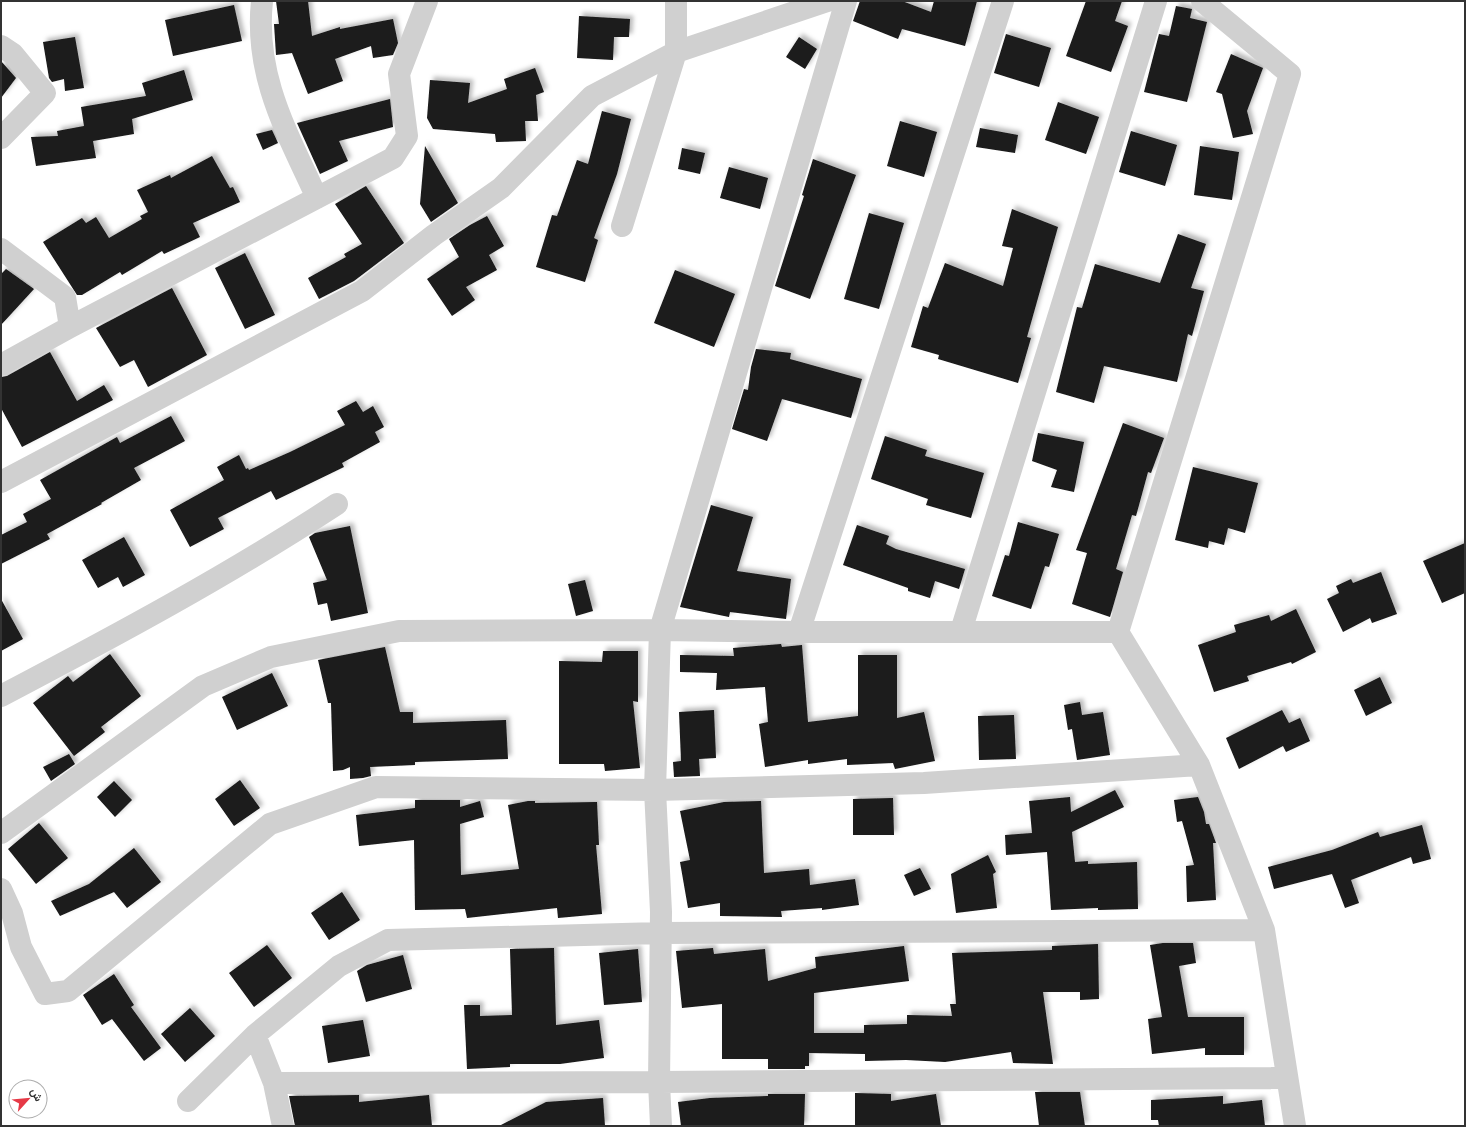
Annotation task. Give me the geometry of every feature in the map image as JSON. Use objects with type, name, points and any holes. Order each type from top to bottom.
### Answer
[{"type":"street","points":[[262,1],[259,25],[263,66],[273,100],[317,198]]},
{"type":"street","points":[[1,365],[70,327],[393,158],[407,136],[399,74],[427,1]]},
{"type":"street","points":[[622,226],[676,52],[676,1]]},
{"type":"street","points":[[1,482],[362,291],[434,234],[501,188],[592,96],[676,52],[827,1]]},
{"type":"street","points":[[661,1126],[659,1082],[661,912],[654,790],[660,630],[846,1]]},
{"type":"street","points":[[799,632],[1003,1]]},
{"type":"street","points":[[961,631],[1156,1]]},
{"type":"street","points":[[1202,1],[1290,74],[1118,632],[1199,765],[1264,930],[1294,1126]]},
{"type":"street","points":[[1,46],[13,54],[45,93],[1,138]]},
{"type":"street","points":[[1,249],[65,297],[70,327]]},
{"type":"street","points":[[1,696],[130,628],[288,536],[337,504]]},
{"type":"street","points":[[1,833],[203,686],[271,657],[399,631],[660,630],[799,632],[1118,632]]},
{"type":"street","points":[[1,889],[12,913],[21,947],[44,994],[68,991],[270,824],[369,790],[384,787],[654,790],[924,783],[1199,765]]},
{"type":"street","points":[[188,1100],[255,1035],[339,966],[388,940],[660,933],[1264,930]]},
{"type":"street","points":[[255,1035],[274,1083],[283,1126]]},
{"type":"street","points":[[274,1083],[1287,1078]]},
{"type":"building","points":[[276,1],[308,1],[312,36],[340,27],[340,29],[393,19],[398,43],[393,55],[373,58],[371,46],[335,59],[343,81],[308,94],[292,53],[276,55],[274,24],[279,24]]},
{"type":"building","points":[[860,1],[902,1],[931,12],[934,1],[977,1],[965,46],[902,29],[898,39],[853,21]]},
{"type":"building","points":[[1086,1],[1122,1],[1115,21],[1128,26],[1111,72],[1066,56]]},
{"type":"building","points":[[234,5],[242,41],[173,56],[165,20]]},
{"type":"building","points":[[1176,6],[1192,9],[1190,18],[1207,22],[1187,102],[1144,92],[1159,34],[1169,36]]},
{"type":"building","points":[[579,16],[630,19],[629,37],[614,37],[613,60],[577,58]]},
{"type":"building","points":[[1006,34],[1051,48],[1039,87],[994,73]]},
{"type":"building","points":[[75,37],[84,88],[65,91],[64,79],[52,82],[49,78],[43,42]]},
{"type":"building","points":[[799,37],[817,49],[805,69],[786,57]]},
{"type":"building","points":[[1231,54],[1263,68],[1247,111],[1253,134],[1233,138],[1222,94],[1216,92]]},
{"type":"building","points":[[1,61],[16,78],[1,98]]},
{"type":"building","points":[[535,68],[544,92],[536,95],[538,121],[525,121],[526,141],[496,142],[495,134],[433,129],[427,118],[430,80],[470,83],[468,103],[507,89],[504,79]]},
{"type":"building","points":[[184,70],[193,100],[132,119],[134,134],[93,141],[96,158],[36,166],[31,137],[58,136],[57,131],[84,126],[81,107],[146,96],[142,83]]},
{"type":"building","points":[[390,99],[393,127],[339,141],[348,161],[320,174],[297,123]]},
{"type":"building","points":[[1058,102],[1099,117],[1086,154],[1045,140]]},
{"type":"building","points":[[602,111],[631,119],[617,174],[594,238],[598,240],[585,282],[536,267],[552,215],[557,216],[577,160],[588,164]]},
{"type":"building","points":[[900,121],[937,132],[924,177],[887,166]]},
{"type":"building","points":[[980,128],[1018,135],[1015,153],[976,147]]},
{"type":"building","points":[[272,130],[278,143],[263,150],[256,134]]},
{"type":"building","points":[[1131,131],[1177,145],[1165,186],[1119,172]]},
{"type":"building","points":[[425,146],[458,203],[431,222],[420,204]]},
{"type":"building","points":[[1200,146],[1239,152],[1232,200],[1194,195]]},
{"type":"building","points":[[682,148],[705,153],[700,174],[678,169]]},
{"type":"building","points":[[212,156],[230,188],[233,187],[240,202],[193,223],[200,237],[164,254],[162,251],[122,275],[120,272],[82,295],[77,295],[43,242],[82,218],[86,223],[96,217],[109,238],[142,219],[140,216],[148,212],[137,190],[170,175],[171,178]]},
{"type":"building","points":[[813,159],[856,175],[810,299],[775,286],[804,196],[802,195]]},
{"type":"building","points":[[729,167],[768,178],[760,209],[720,198]]},
{"type":"building","points":[[366,186],[404,243],[354,281],[319,299],[308,278],[346,257],[344,254],[362,244],[335,204]]},
{"type":"building","points":[[1012,209],[1058,227],[1027,337],[1031,338],[1018,383],[938,359],[939,355],[911,347],[923,306],[928,308],[945,263],[1003,286],[1013,248],[1002,246]]},
{"type":"building","points":[[869,213],[904,223],[879,309],[844,299]]},
{"type":"building","points":[[487,216],[504,246],[489,255],[497,270],[466,287],[475,300],[452,316],[427,279],[459,257],[449,239]]},
{"type":"building","points":[[1178,234],[1206,244],[1191,288],[1204,291],[1192,336],[1188,334],[1177,382],[1104,366],[1094,403],[1056,392],[1077,307],[1082,308],[1095,264],[1160,283]]},
{"type":"building","points":[[245,253],[275,315],[245,329],[215,268]]},
{"type":"building","points":[[6,269],[34,289],[1,325],[1,274]]},
{"type":"building","points":[[675,270],[735,294],[714,347],[654,323]]},
{"type":"building","points":[[172,288],[207,355],[148,387],[134,360],[120,367],[96,328]]},
{"type":"building","points":[[756,349],[791,353],[790,359],[862,379],[851,418],[782,399],[767,441],[732,429],[744,389],[748,390],[751,367]]},
{"type":"building","points":[[50,352],[77,401],[104,385],[113,400],[22,447],[1,408],[1,377],[7,376]]},
{"type":"building","points":[[356,401],[363,412],[373,406],[384,427],[375,432],[380,442],[342,463],[344,467],[276,500],[271,491],[218,518],[224,529],[190,547],[170,510],[224,480],[217,467],[239,455],[246,469],[248,468],[249,470],[290,452],[345,425],[337,411]]},
{"type":"building","points":[[171,416],[185,441],[134,468],[141,480],[101,503],[102,504],[47,534],[50,539],[1,564],[1,535],[27,522],[23,514],[51,499],[40,480],[117,437],[120,443]]},
{"type":"building","points":[[1123,423],[1164,438],[1151,473],[1148,472],[1136,516],[1132,515],[1116,569],[1123,572],[1110,617],[1072,604],[1087,553],[1076,550]]},
{"type":"building","points":[[1038,433],[1084,442],[1074,492],[1051,487],[1057,470],[1032,461]]},
{"type":"building","points":[[885,436],[927,450],[925,456],[984,473],[971,518],[926,505],[928,499],[871,479]]},
{"type":"building","points":[[1193,467],[1258,483],[1245,533],[1228,528],[1224,545],[1209,541],[1208,548],[1175,540]]},
{"type":"building","points":[[711,505],[753,517],[737,571],[791,579],[786,619],[730,612],[729,617],[680,607]]},
{"type":"building","points":[[1018,522],[1059,534],[1049,567],[1045,566],[1031,609],[992,596],[1005,555],[1009,556]]},
{"type":"building","points":[[857,525],[889,536],[886,544],[896,549],[965,569],[959,589],[935,581],[930,598],[908,591],[908,588],[843,565]]},
{"type":"building","points":[[350,526],[368,613],[331,621],[327,603],[318,605],[313,583],[327,580],[309,537],[315,533]]},
{"type":"building","points":[[124,537],[145,575],[123,587],[118,577],[98,588],[82,560]]},
{"type":"building","points":[[1465,543],[1465,593],[1442,603],[1423,561]]},
{"type":"building","points":[[1381,572],[1397,614],[1372,623],[1370,618],[1343,632],[1327,599],[1339,593],[1336,586],[1351,579],[1353,583]]},
{"type":"building","points":[[585,580],[593,611],[576,616],[568,584]]},
{"type":"building","points":[[1,599],[23,639],[1,651]]},
{"type":"building","points":[[1296,609],[1316,652],[1292,664],[1291,662],[1247,676],[1249,681],[1214,692],[1198,645],[1236,632],[1234,625],[1269,615],[1271,621]]},
{"type":"building","points":[[781,644],[782,647],[802,645],[808,722],[858,716],[858,655],[897,655],[897,718],[924,712],[935,761],[895,769],[893,763],[847,765],[847,759],[808,764],[808,760],[765,767],[759,724],[768,722],[765,687],[716,690],[717,673],[680,672],[680,655],[734,656],[733,648]]},
{"type":"building","points":[[385,647],[400,712],[413,712],[413,723],[506,720],[508,759],[415,762],[415,765],[370,767],[371,776],[350,779],[350,767],[343,770],[333,771],[331,703],[328,703],[318,660]]},
{"type":"building","points":[[603,651],[638,651],[638,702],[633,701],[640,768],[605,771],[604,764],[559,764],[559,661],[602,662]]},
{"type":"building","points":[[110,654],[141,696],[101,727],[105,732],[74,756],[33,703],[68,676],[73,682]]},
{"type":"building","points":[[272,673],[288,706],[237,730],[222,697]]},
{"type":"building","points":[[1380,677],[1392,703],[1366,716],[1354,690]]},
{"type":"building","points":[[1080,702],[1082,715],[1103,712],[1110,755],[1077,760],[1072,729],[1068,730],[1064,705]]},
{"type":"building","points":[[714,710],[716,758],[699,759],[700,776],[674,777],[673,762],[681,761],[679,712]]},
{"type":"building","points":[[1282,710],[1289,723],[1300,718],[1310,741],[1286,752],[1283,746],[1239,769],[1226,738]]},
{"type":"building","points":[[1014,715],[1016,759],[979,760],[978,716]]},
{"type":"building","points":[[69,754],[75,764],[51,781],[43,767]]},
{"type":"building","points":[[240,780],[260,808],[234,826],[215,799]]},
{"type":"building","points":[[114,781],[132,800],[115,817],[97,797]]},
{"type":"building","points":[[1115,790],[1124,807],[1072,832],[1075,862],[1088,861],[1088,864],[1137,862],[1138,909],[1098,910],[1098,908],[1051,910],[1047,852],[1006,855],[1005,835],[1032,833],[1029,801],[1070,797],[1071,812]]},
{"type":"building","points":[[1198,797],[1204,812],[1206,824],[1209,824],[1216,843],[1213,843],[1216,900],[1187,902],[1186,866],[1194,865],[1182,821],[1177,822],[1174,800]]},
{"type":"building","points":[[893,798],[894,835],[853,835],[853,799]]},
{"type":"building","points":[[415,800],[460,800],[460,807],[480,801],[484,817],[460,824],[461,875],[519,869],[508,805],[528,801],[535,801],[535,803],[597,802],[599,845],[596,845],[602,914],[558,918],[557,908],[467,918],[465,909],[415,910],[414,840],[359,846],[356,815],[415,808]]},
{"type":"building","points":[[761,801],[764,873],[809,869],[810,885],[855,879],[859,905],[822,910],[822,908],[781,911],[782,917],[720,916],[720,903],[688,908],[680,862],[690,860],[680,811],[724,802]]},
{"type":"building","points":[[39,823],[68,858],[36,884],[8,849]]},
{"type":"building","points":[[1422,825],[1431,859],[1413,864],[1411,857],[1351,880],[1359,903],[1345,908],[1332,874],[1274,889],[1268,867],[1332,850],[1378,832],[1380,837]]},
{"type":"building","points":[[134,848],[161,882],[127,908],[114,892],[60,916],[51,901],[89,884]]},
{"type":"building","points":[[988,855],[996,872],[993,874],[997,908],[956,913],[951,874]]},
{"type":"building","points":[[920,868],[931,889],[914,896],[904,875]]},
{"type":"building","points":[[342,892],[360,920],[329,940],[311,913]]},
{"type":"building","points":[[1163,943],[1193,943],[1196,963],[1179,966],[1188,1017],[1244,1017],[1244,1055],[1205,1055],[1205,1048],[1152,1054],[1148,1019],[1162,1017],[1150,945]]},
{"type":"building","points":[[1098,944],[1099,999],[1080,1000],[1080,992],[1043,992],[1053,1064],[1013,1063],[1011,1052],[945,1062],[906,1060],[865,1061],[865,1054],[809,1053],[809,1066],[805,1066],[805,1069],[768,1069],[768,1059],[722,1059],[722,1004],[682,1008],[676,951],[713,948],[714,954],[765,949],[768,981],[816,968],[815,957],[904,946],[909,981],[814,993],[814,1033],[864,1033],[864,1025],[907,1024],[907,1015],[952,1016],[950,1004],[956,1004],[952,953],[1052,950],[1052,946]]},
{"type":"building","points":[[267,945],[292,978],[254,1007],[229,973]]},
{"type":"building","points":[[554,948],[556,1025],[599,1020],[604,1058],[560,1064],[510,1064],[510,1067],[467,1069],[464,1005],[480,1005],[480,1016],[512,1015],[510,949]]},
{"type":"building","points":[[638,949],[642,1002],[604,1005],[599,953]]},
{"type":"building","points":[[403,955],[412,989],[366,1002],[357,971],[367,965]]},
{"type":"building","points":[[114,974],[134,1005],[131,1007],[161,1048],[144,1061],[112,1019],[102,1025],[83,995]]},
{"type":"building","points":[[190,1008],[215,1036],[185,1062],[161,1034]]},
{"type":"building","points":[[363,1020],[370,1056],[328,1063],[322,1026]]},
{"type":"building","points":[[1035,1092],[1080,1092],[1085,1126],[1039,1126]]},
{"type":"building","points":[[855,1093],[891,1094],[891,1101],[936,1094],[941,1126],[855,1126]]},
{"type":"building","points":[[768,1094],[805,1094],[804,1126],[681,1126],[678,1102],[710,1098],[768,1096]]},
{"type":"building","points":[[359,1095],[359,1102],[429,1095],[432,1126],[295,1126],[289,1096]]},
{"type":"building","points":[[1223,1096],[1223,1104],[1262,1100],[1265,1126],[1159,1126],[1158,1120],[1151,1120],[1151,1100]]},
{"type":"building","points":[[603,1098],[605,1126],[499,1126],[546,1102]]}]
